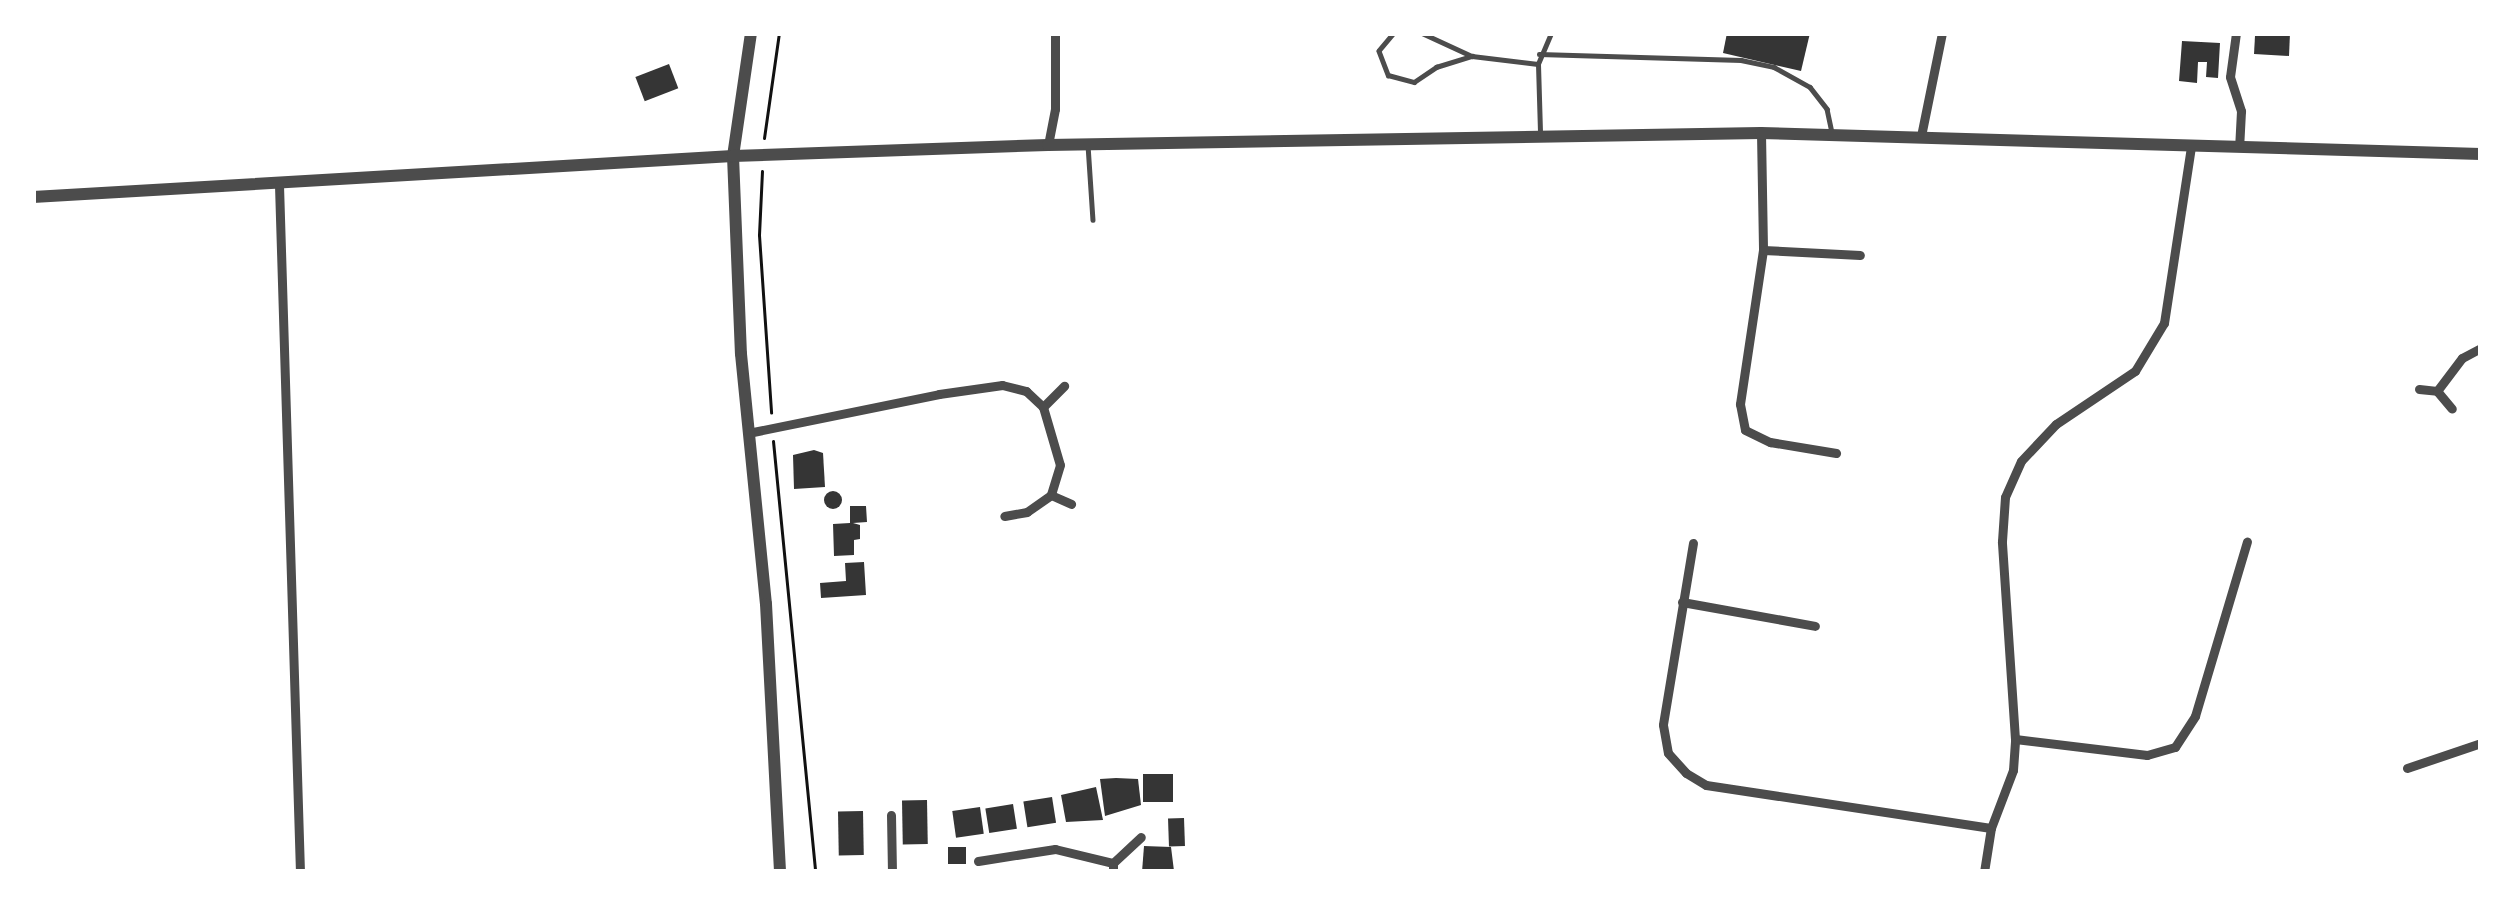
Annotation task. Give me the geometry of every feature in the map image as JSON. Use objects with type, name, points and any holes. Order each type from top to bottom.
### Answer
[{"type":"street","points":[[752,33],[733,156],[748,433],[766,604],[779,872]]},
{"type":"street","points":[[1048,145],[1055,109],[1055,33]]},
{"type":"street","points":[[1921,136],[1942,33]]},
{"type":"street","points":[[2236,33],[2230,77],[2241,110],[2239,147]]},
{"type":"street","points":[[33,196],[733,156],[1048,145],[1761,133],[2481,154]]},
{"type":"street","points":[[1761,133],[1763,250],[1740,404],[1744,430],[1770,442],[1836,453]]},
{"type":"street","points":[[1984,872],[1990,828],[2013,770],[2015,740],[2002,541],[2005,497],[2021,461],[2056,424],[2135,371],[2164,322],[2191,146]]},
{"type":"street","points":[[279,185],[300,872]]},
{"type":"street","points":[[1763,250],[1860,255]]},
{"type":"street","points":[[2438,391],[2462,358],[2481,349]]},
{"type":"street","points":[[748,433],[1002,386],[1026,391],[1043,407],[1060,464],[1051,495],[1027,512],[1004,517]]},
{"type":"street","points":[[1043,407],[1064,386]]},
{"type":"street","points":[[2419,388],[2438,391],[2452,410]]},
{"type":"street","points":[[1051,495],[1072,505]]},
{"type":"street","points":[[2015,740],[2147,755],[2175,747],[2195,716],[2247,542]]},
{"type":"street","points":[[1693,543],[1663,725],[1668,753],[1686,773],[1706,785],[1990,828]]},
{"type":"street","points":[[1682,602],[1815,626]]},
{"type":"street","points":[[2407,768],[2481,743]]},
{"type":"street","points":[[890,815],[892,872]]},
{"type":"street","points":[[978,861],[1055,849],[1113,868],[1142,837]]},
{"type":"lane","points":[[1394,33],[1379,51],[1388,75],[1414,82],[1436,68],[1472,56]]},
{"type":"lane","points":[[1421,33],[1472,56],[1538,64]]},
{"type":"lane","points":[[1541,138],[1535,98],[1538,64],[1551,33]]},
{"type":"lane","points":[[1539,54],[1742,60],[1774,67],[1810,87],[1827,109],[1833,136]]},
{"type":"lane","points":[[1088,145],[1093,220]]},
{"type":"path","points":[[763,146],[779,33]]},
{"type":"path","points":[[762,169],[759,235],[772,418]]},
{"type":"path","points":[[773,442],[815,872]]},
{"type":"building","points":[[1727,33],[1810,33],[1801,71],[1723,53]]},
{"type":"building","points":[[2290,33],[2289,56],[2254,54],[2255,36]]},
{"type":"building","points":[[2182,41],[2220,43],[2218,78],[2206,77],[2207,62],[2198,62],[2197,83],[2179,81]]},
{"type":"building","points":[[669,64],[678,88],[645,101],[635,77]]},
{"type":"building","points":[[823,453],[825,487],[794,489],[793,455]]},
{"type":"building","points":[[833,491],[842,500],[833,509],[824,500]]},
{"type":"building","points":[[850,506],[866,506],[867,522],[853,523],[860,525],[854,555],[834,556],[833,524],[850,523]]},
{"type":"building","points":[[864,562],[866,595],[821,598],[820,583],[846,581],[845,563]]},
{"type":"building","points":[[1143,774],[1173,774],[1173,802],[1143,802]]},
{"type":"building","points":[[1100,779],[1138,779],[1141,805],[1105,816]]},
{"type":"building","points":[[1096,787],[1103,820],[1066,822],[1061,795]]},
{"type":"building","points":[[1052,797],[1056,823],[1027,827],[1023,802]]},
{"type":"building","points":[[902,800],[927,800],[928,844],[903,844]]},
{"type":"building","points":[[1013,804],[1017,829],[989,833],[985,808]]},
{"type":"building","points":[[980,807],[984,834],[956,838],[952,811]]},
{"type":"building","points":[[838,811],[863,811],[864,855],[839,855]]},
{"type":"building","points":[[1184,818],[1185,846],[1169,847],[1168,819]]},
{"type":"building","points":[[1144,846],[1171,847],[1174,871],[1142,872]]},
{"type":"building","points":[[948,847],[966,847],[966,864],[948,864]]}]
